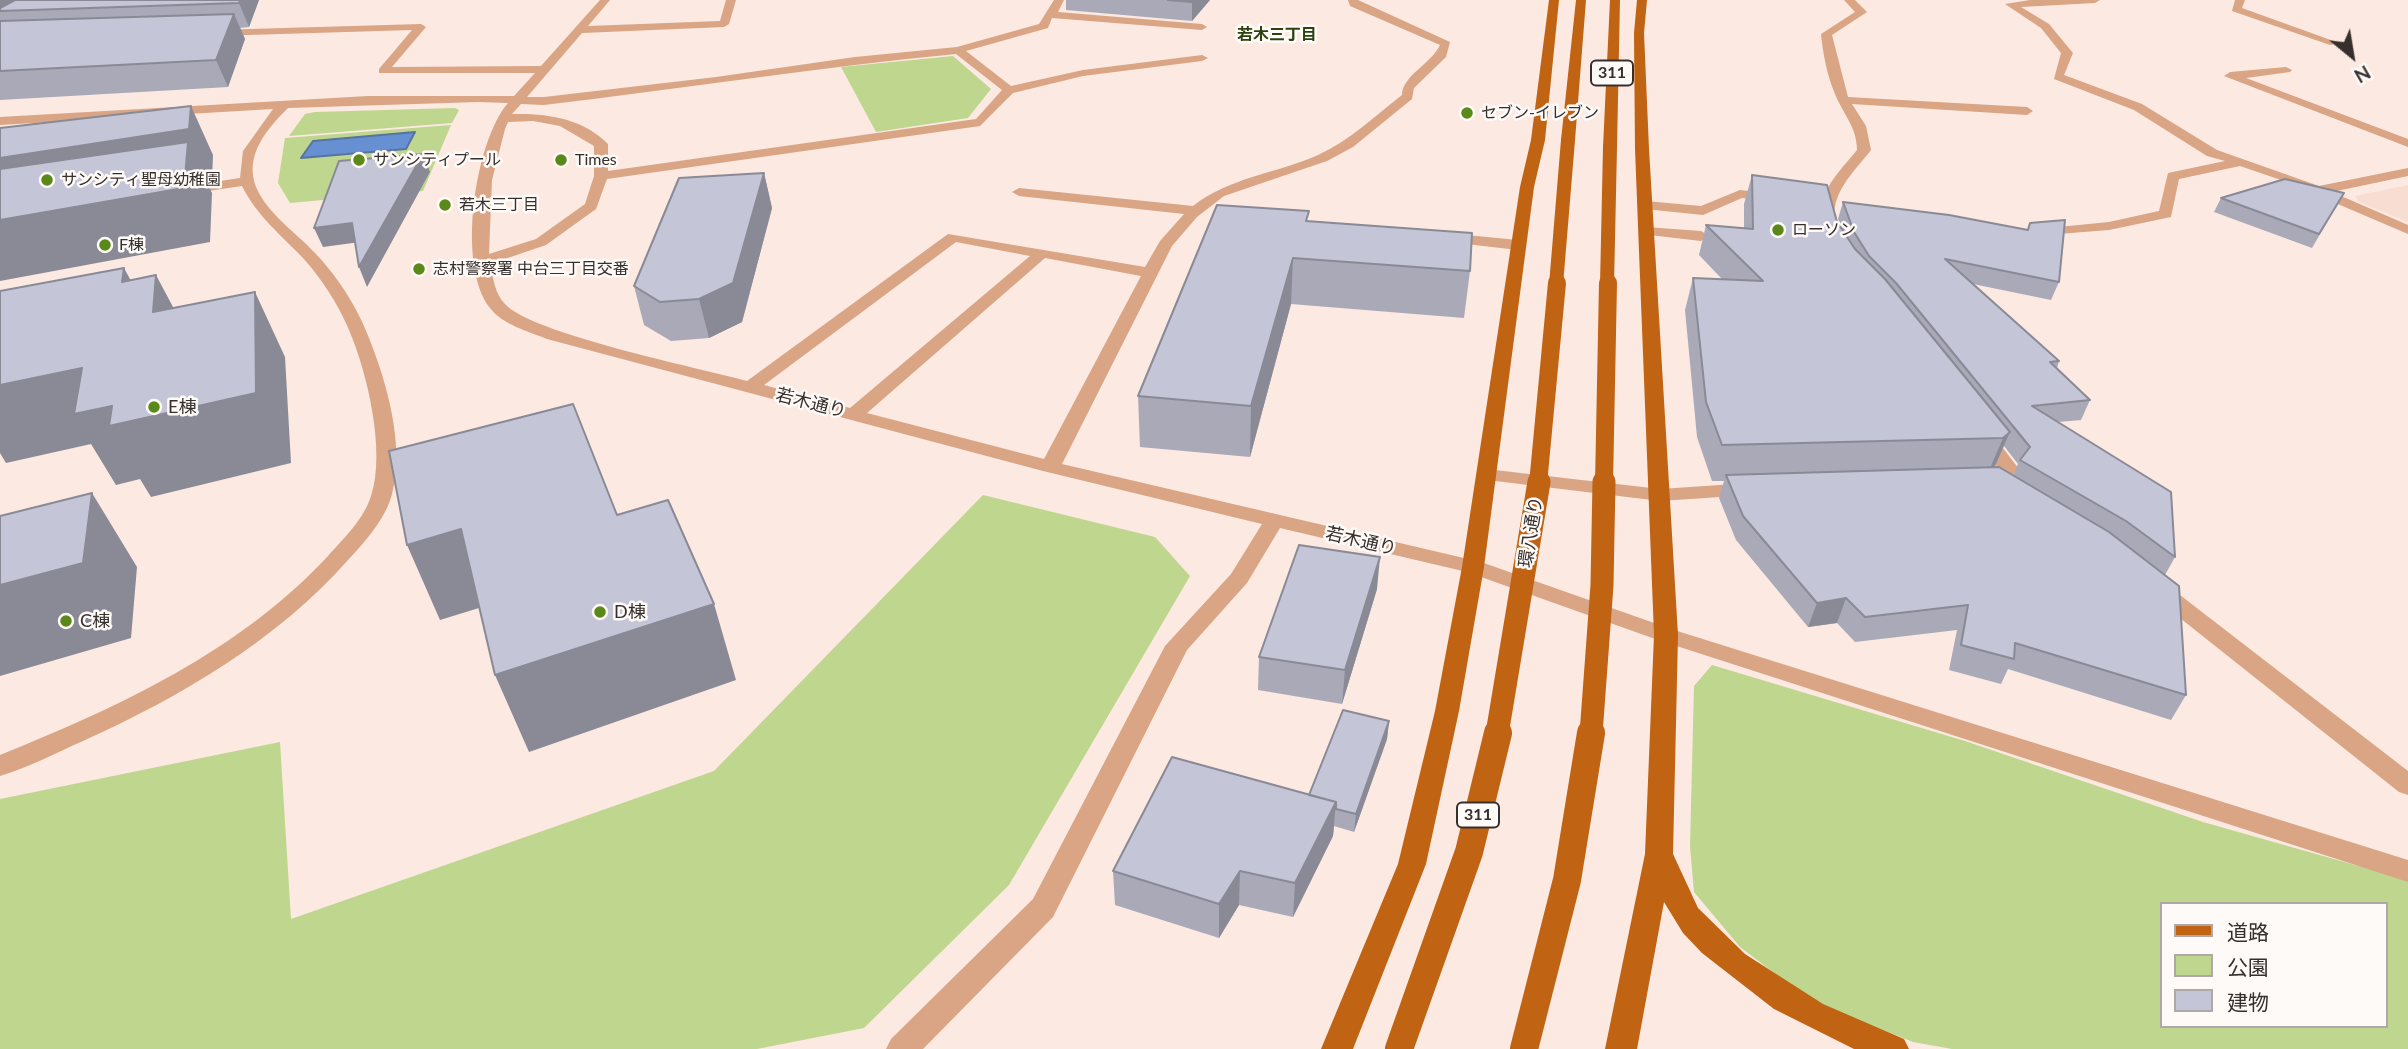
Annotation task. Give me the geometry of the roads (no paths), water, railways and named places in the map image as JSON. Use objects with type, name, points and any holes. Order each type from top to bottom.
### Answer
[{"type":"main road","points":[[1336,1049],[1412,864],[1447,711],[1473,567],[1518,245],[1538,140],[1554,0]]},
{"type":"main road","name":"環八通り","points":[[1399,1049],[1469,852],[1501,719],[1543,454],[1581,0]]},
{"type":"main road","name":"311","points":[[1524,1049],[1567,880],[1591,737],[1602,585],[1609,146],[1615,0]]},
{"type":"main road","points":[[1621,1049],[1659,854],[1666,635],[1642,149],[1639,33],[1642,0]]},
{"type":"main road","points":[[1551,26],[1568,140]]},
{"type":"main road","points":[[1538,140],[1579,27]]},
{"type":"main road","points":[[1613,31],[1625,84]]},
{"type":"main road","points":[[1609,146],[1623,110]]},
{"type":"main road","points":[[1659,854],[1672,890],[1693,923],[1726,957],[1774,991],[1804,1008],[1893,1049]]},
{"type":"street","name":"若木通り","points":[[605,0],[502,118],[488,157],[484,185],[481,262],[483,285],[498,307],[522,322],[553,335],[1050,467],[1473,567],[1666,635],[2408,870]]},
{"type":"street","points":[[577,30],[724,24],[731,0]]},
{"type":"street","points":[[1051,15],[1059,0]]},
{"type":"street","points":[[1050,467],[1165,244],[1193,212],[1219,193],[1295,169],[1348,144],[1408,96],[1408,87],[1440,57],[1446,44],[1367,12],[1354,4],[1353,0]]},
{"type":"street","points":[[1835,241],[1826,207],[1836,184],[1864,150],[1860,122],[1843,100],[1828,54],[1826,34],[1862,12],[1849,0]]},
{"type":"street","points":[[2095,0],[2010,4],[2045,26],[2067,53],[2059,77],[2138,107],[2212,153],[2319,190],[2408,230]]},
{"type":"street","points":[[2241,0],[2236,9],[2334,43]]},
{"type":"street","points":[[0,121],[285,104],[464,98],[557,99],[716,82],[855,60],[958,50],[1044,26],[1046,17],[1051,15],[1202,27]]},
{"type":"street","points":[[205,33],[421,27],[383,71],[544,69]]},
{"type":"street","points":[[958,50],[1009,90]]},
{"type":"street","points":[[601,176],[980,122],[1009,90],[1083,73],[1202,58]]},
{"type":"street","points":[[2286,70],[2230,76],[2408,143]]},
{"type":"street","points":[[1843,100],[2027,111]]},
{"type":"street","points":[[0,766],[60,741],[159,692],[280,614],[339,558],[374,513],[383,494],[386,459],[377,404],[361,337],[315,262],[261,204],[248,181],[245,168],[248,150],[268,121],[285,104]]},
{"type":"street","points":[[481,262],[541,242],[591,205],[601,176],[601,144],[575,126],[551,117],[502,118]]},
{"type":"street","points":[[2026,234],[2109,226],[2166,215],[2174,176],[2239,163]]},
{"type":"street","points":[[2319,190],[2408,172]]},
{"type":"street","points":[[169,192],[248,181]]},
{"type":"street","points":[[1019,192],[1220,216]]},
{"type":"street","points":[[1645,205],[1703,211],[1740,194],[1790,199]]},
{"type":"street","points":[[1646,230],[1701,236]]},
{"type":"street","points":[[1428,236],[1518,245]]},
{"type":"street","points":[[750,387],[953,237],[1151,273]]},
{"type":"street","points":[[854,414],[1042,253]]},
{"type":"street","points":[[1975,426],[2009,469],[1994,482]]},
{"type":"street","points":[[1486,475],[1660,495],[1778,488]]},
{"type":"street","points":[[1969,483],[1994,482],[2017,495]]},
{"type":"street","points":[[902,1049],[1043,908],[1177,646],[1239,578],[1273,521]]},
{"type":"street","points":[[2138,574],[2408,785]]},
{"type":"water","points":[[415,132],[406,149],[301,158],[313,141]]},
{"type":"place","name":"セブン-イレブン","points":[[1467,113]]},
{"type":"place","name":"サンシティプール","points":[[359,160]]},
{"type":"place","name":"Times","points":[[561,160]]},
{"type":"place","name":"サンシティ聖母幼稚園","points":[[47,180]]},
{"type":"place","name":"若木三丁目","points":[[445,205]]},
{"type":"place","name":"ローソン","points":[[1778,230]]},
{"type":"place","name":"F棟","points":[[105,245]]},
{"type":"place","name":"志村警察署 中台三丁目交番","points":[[419,269]]},
{"type":"place","name":"E棟","points":[[154,407]]},
{"type":"place","name":"D棟","points":[[600,612]]},
{"type":"place","name":"C棟","points":[[66,621]]},
{"type":"district","name":"若木三丁目","points":[[1277,35]]}]
